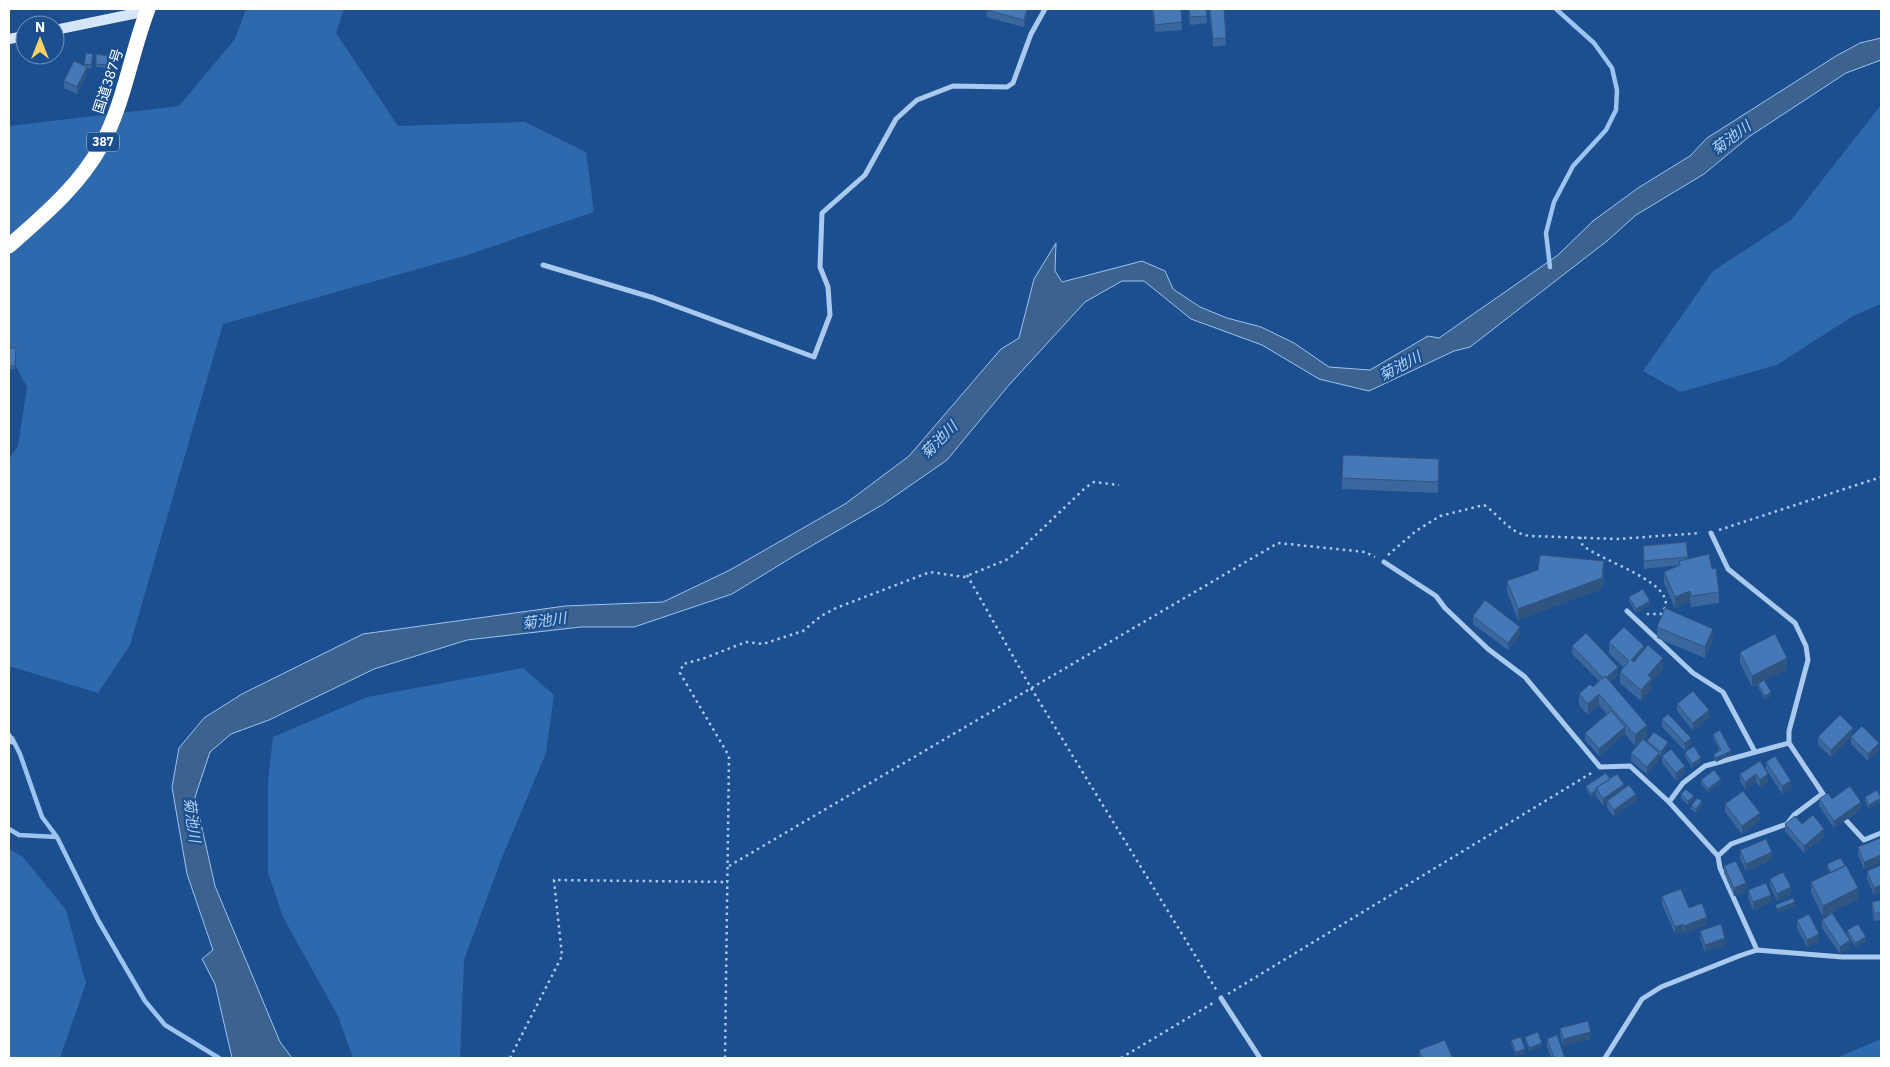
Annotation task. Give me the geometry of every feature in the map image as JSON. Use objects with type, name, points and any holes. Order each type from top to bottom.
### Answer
[{"type":"highway","name":"国道387号","points":[[9,246],[80,178],[102,145],[112,121],[148,10]]},
{"type":"street","points":[[543,265],[654,298],[814,357],[830,315],[828,287],[820,268],[822,213],[865,175],[896,119],[916,100],[953,86],[1007,87],[1013,83],[1031,34],[1045,9]]},
{"type":"street","points":[[65,28],[148,10]]},
{"type":"street","points":[[1710,533],[1728,569],[1795,623],[1806,646],[1808,660],[1789,731],[1789,743],[1822,794],[1864,840],[1881,833]]},
{"type":"street","points":[[1384,562],[1436,596],[1445,608],[1488,649],[1526,677],[1600,767],[1630,766],[1669,802],[1718,856],[1720,868],[1757,950]]},
{"type":"street","points":[[1627,611],[1693,673],[1723,692],[1755,752]]},
{"type":"street","points":[[9,734],[12,742]]},
{"type":"street","points":[[1669,802],[1683,782],[1704,766],[1789,743]]},
{"type":"street","points":[[1718,856],[1731,844],[1787,824],[1794,815],[1822,794]]},
{"type":"street","points":[[1606,1058],[1642,999],[1661,987],[1757,950],[1842,957],[1881,957]]},
{"type":"street","points":[[1221,998],[1260,1058]]},
{"type":"path","points":[[729,866],[1278,543],[1365,552],[1384,562],[1396,547],[1440,516],[1484,505],[1520,535],[1617,539],[1710,533],[1881,476]]},
{"type":"path","points":[[725,1058],[729,756],[680,673],[683,664],[702,659],[746,642],[763,644],[803,631],[821,616],[836,608],[930,572],[940,572],[955,577],[967,575],[1006,560],[1019,551],[1094,482],[1119,485]]},
{"type":"path","points":[[1580,537],[1583,544],[1592,551],[1646,579],[1661,592],[1665,602],[1661,614],[1647,616],[1629,606],[1627,611]]},
{"type":"path","points":[[967,575],[1031,688],[1221,998]]},
{"type":"path","points":[[1121,1058],[1600,767]]},
{"type":"path","points":[[510,1058],[562,956],[554,880],[728,882]]},
{"type":"shaded area","points":[[246,9],[344,9],[336,33],[398,126],[525,122],[586,152],[594,212],[464,256],[223,324],[130,645],[98,693],[9,666],[9,458],[18,446],[27,387],[9,354],[9,126],[179,106],[235,39]]},
{"type":"shaded area","points":[[1881,105],[1881,304],[1853,316],[1777,365],[1680,392],[1643,371],[1713,271],[1791,220]]},
{"type":"shaded area","points":[[523,668],[554,695],[546,753],[503,855],[464,960],[460,1058],[353,1058],[338,1016],[283,917],[268,873],[268,781],[273,737],[367,697]]},
{"type":"shaded area","points":[[9,849],[23,857],[66,910],[86,983],[60,1058],[9,1058]]},
{"type":"shaded area","points":[[1881,1039],[1881,1058],[1836,1058]]},
{"type":"water","name":"菊池川","points":[[1881,38],[1881,60],[1846,73],[1750,136],[1704,174],[1636,215],[1607,241],[1470,347],[1454,351],[1369,391],[1319,379],[1262,345],[1191,319],[1144,281],[1122,281],[1085,302],[1009,385],[947,460],[882,505],[732,594],[634,627],[581,627],[467,640],[374,669],[269,720],[231,734],[210,752],[195,797],[215,886],[280,1042],[292,1058],[232,1058],[215,984],[202,959],[213,950],[187,874],[172,787],[179,748],[204,718],[242,694],[363,634],[565,606],[663,602],[730,570],[845,504],[909,456],[1001,349],[1019,338],[1034,279],[1056,243],[1055,271],[1062,282],[1142,261],[1165,271],[1173,289],[1200,307],[1227,318],[1261,327],[1294,343],[1329,367],[1370,370],[1428,336],[1439,338],[1558,255],[1593,221],[1638,188],[1690,156],[1707,138],[1836,56],[1860,43]]},
{"type":"building","points":[[987,9],[1027,9],[1024,20]]},
{"type":"building","points":[[1153,9],[1181,9],[1182,22],[1155,25]]},
{"type":"building","points":[[1189,9],[1206,9],[1207,16],[1190,17]]},
{"type":"building","points":[[1210,9],[1224,9],[1226,38],[1213,39]]},
{"type":"building","points":[[86,53],[93,54],[91,65],[84,64]]},
{"type":"building","points":[[96,54],[108,56],[107,65],[96,64]]},
{"type":"building","points":[[74,61],[87,67],[77,87],[64,81]]},
{"type":"building","points":[[9,348],[16,348],[15,366],[9,366]]},
{"type":"building","points":[[1343,455],[1439,459],[1438,482],[1342,478]]},
{"type":"building","points":[[1686,542],[1688,557],[1644,561],[1643,546]]},
{"type":"building","points":[[1709,554],[1712,569],[1716,568],[1719,592],[1691,596],[1690,591],[1675,597],[1664,572],[1680,565],[1679,561]]},
{"type":"building","points":[[1540,555],[1604,561],[1602,578],[1518,609],[1507,581],[1538,570]]},
{"type":"building","points":[[1643,589],[1650,601],[1636,609],[1629,597]]},
{"type":"building","points":[[1485,600],[1520,627],[1508,643],[1473,616]]},
{"type":"building","points":[[1665,608],[1713,629],[1705,647],[1657,627]]},
{"type":"building","points":[[1624,627],[1644,646],[1631,660],[1634,662],[1648,645],[1663,658],[1648,675],[1652,678],[1641,690],[1620,672],[1629,661],[1609,642]]},
{"type":"building","points":[[1586,633],[1618,667],[1606,678],[1605,676],[1603,678],[1572,646]]},
{"type":"building","points":[[1775,634],[1787,658],[1752,676],[1740,652]]},
{"type":"building","points":[[1605,676],[1647,725],[1635,735],[1599,694],[1588,704],[1579,694],[1590,684],[1593,687]]},
{"type":"building","points":[[1764,680],[1771,692],[1765,696],[1758,684]]},
{"type":"building","points":[[1693,691],[1709,710],[1693,723],[1677,704]]},
{"type":"building","points":[[1611,711],[1625,727],[1599,749],[1585,733]]},
{"type":"building","points":[[1668,714],[1691,738],[1685,743],[1662,719]]},
{"type":"building","points":[[1840,715],[1853,728],[1831,750],[1818,737]]},
{"type":"building","points":[[1862,726],[1879,743],[1868,754],[1851,737]]},
{"type":"building","points":[[1720,730],[1731,751],[1716,758],[1714,754],[1721,750],[1713,734]]},
{"type":"building","points":[[1654,732],[1668,742],[1661,752],[1647,741]]},
{"type":"building","points":[[1643,739],[1659,753],[1647,767],[1631,753]]},
{"type":"building","points":[[1694,746],[1701,758],[1692,764],[1685,752]]},
{"type":"building","points":[[1671,749],[1685,766],[1676,773],[1662,756]]},
{"type":"building","points":[[1775,756],[1791,781],[1782,786],[1766,762]]},
{"type":"building","points":[[1760,761],[1768,774],[1760,780],[1756,774],[1745,782],[1740,774]]},
{"type":"building","points":[[1714,770],[1721,779],[1708,789],[1701,780]]},
{"type":"building","points":[[1606,773],[1610,779],[1596,788],[1591,794],[1586,786]]},
{"type":"building","points":[[1617,774],[1624,784],[1603,799],[1596,788]]},
{"type":"building","points":[[1629,785],[1636,794],[1614,810],[1607,801]]},
{"type":"building","points":[[1850,786],[1861,802],[1834,821],[1819,799],[1828,793],[1832,799]]},
{"type":"building","points":[[1686,789],[1694,796],[1688,801],[1681,794]]},
{"type":"building","points":[[1877,790],[1881,798],[1869,805],[1865,797]]},
{"type":"building","points":[[1743,791],[1760,813],[1742,826],[1725,804]]},
{"type":"building","points":[[1697,798],[1702,801],[1696,809],[1691,806]]},
{"type":"building","points":[[1813,815],[1824,829],[1804,846],[1785,824],[1795,816],[1802,824]]},
{"type":"building","points":[[1880,838],[1881,855],[1864,862],[1858,847]]},
{"type":"building","points":[[1766,839],[1772,852],[1746,864],[1740,850]]},
{"type":"building","points":[[1841,858],[1845,866],[1831,873],[1827,864]]},
{"type":"building","points":[[1736,861],[1746,883],[1734,888],[1724,866]]},
{"type":"building","points":[[1846,865],[1858,888],[1823,906],[1811,882]]},
{"type":"building","points":[[1881,865],[1881,885],[1874,888],[1867,871]]},
{"type":"building","points":[[1783,872],[1791,887],[1777,894],[1770,879]]},
{"type":"building","points":[[1766,883],[1771,895],[1753,902],[1748,890]]},
{"type":"building","points":[[1681,889],[1689,908],[1702,903],[1707,917],[1684,926],[1683,924],[1675,927],[1662,896]]},
{"type":"building","points":[[1793,898],[1795,902],[1777,909],[1775,905]]},
{"type":"building","points":[[1881,900],[1881,912],[1874,914],[1872,902]]},
{"type":"building","points":[[1832,913],[1850,940],[1840,947],[1822,920]]},
{"type":"building","points":[[1809,914],[1819,934],[1807,940],[1797,920]]},
{"type":"building","points":[[1721,924],[1725,938],[1705,945],[1700,931]]},
{"type":"building","points":[[1858,924],[1866,937],[1855,943],[1847,930]]},
{"type":"building","points":[[1588,1021],[1591,1032],[1563,1039],[1560,1028]]},
{"type":"building","points":[[1538,1032],[1542,1043],[1529,1048],[1525,1037]]},
{"type":"building","points":[[1557,1035],[1565,1058],[1554,1058],[1547,1039]]},
{"type":"building","points":[[1521,1037],[1525,1049],[1516,1052],[1511,1040]]},
{"type":"building","points":[[1445,1040],[1452,1057],[1422,1058],[1419,1050]]},
{"type":"waterway","points":[[1550,267],[1546,233],[1554,202],[1573,166],[1606,130],[1616,110],[1617,90],[1612,68],[1594,43],[1556,9]]},
{"type":"waterway","points":[[12,738],[20,754],[42,817],[57,837],[98,920],[145,1001],[165,1025],[219,1058]]},
{"type":"waterway","points":[[9,829],[19,835],[57,837]]}]
